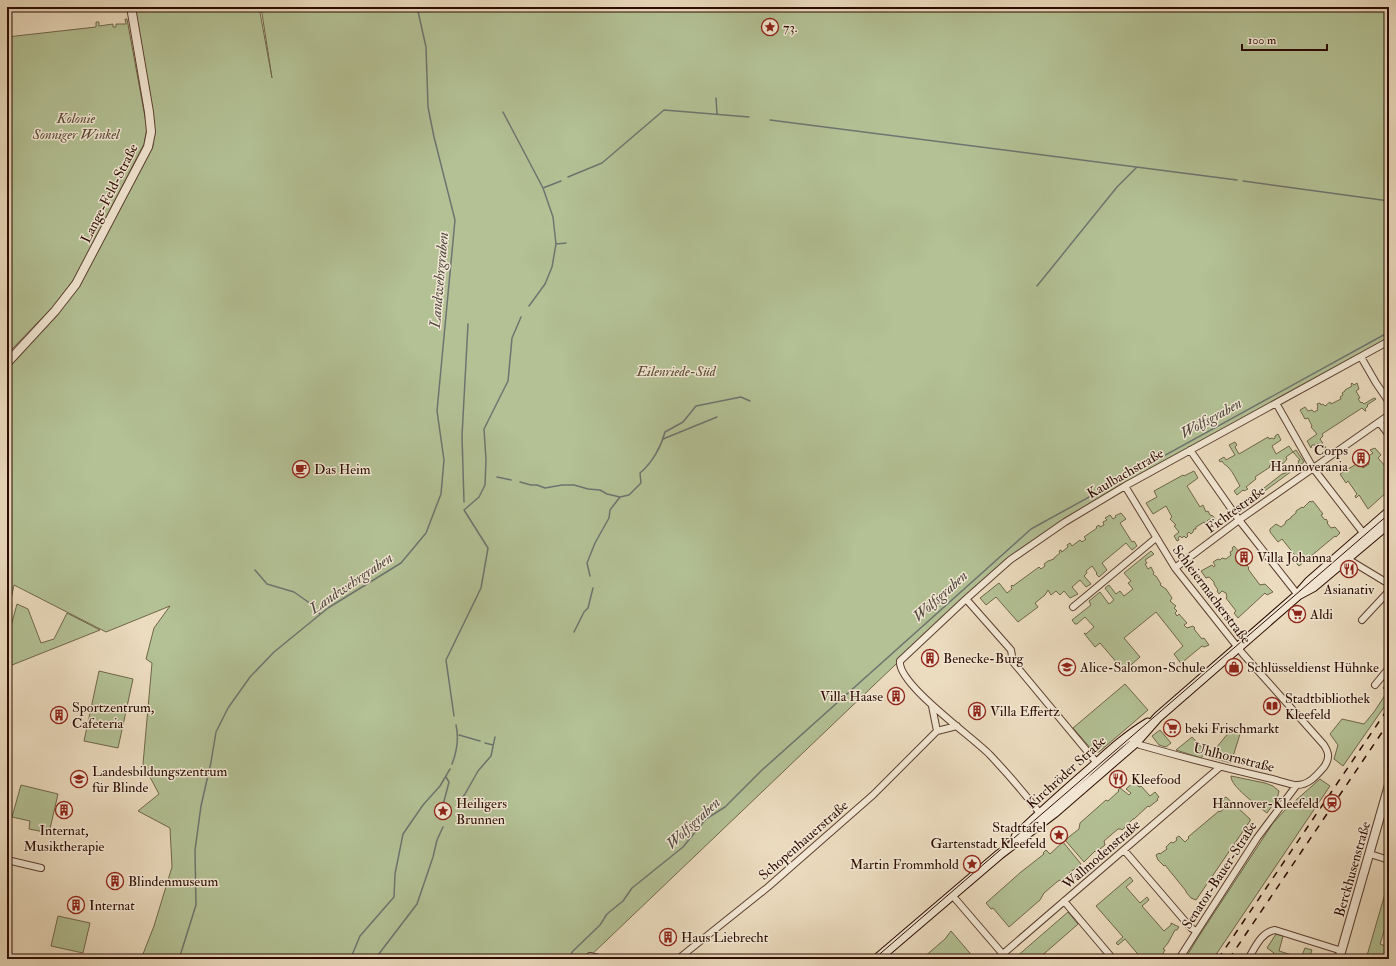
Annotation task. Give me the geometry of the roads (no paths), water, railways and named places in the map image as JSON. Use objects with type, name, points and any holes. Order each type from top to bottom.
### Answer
[{"type":"main road","name":"Kirchröder Straße","points":[[877,959],[1000,854],[1129,735],[1158,717],[1241,650],[1298,595],[1313,587],[1346,555],[1364,534],[1389,512]]},
{"type":"main road","name":"Kirchröder Straße","points":[[1346,555],[1389,523]]},
{"type":"main road","name":"Kirchröder Straße","points":[[1000,854],[1046,821],[1136,742],[1158,717]]},
{"type":"street","name":"Lange-Feld-Straße","points":[[7,363],[55,311],[76,284],[148,147],[151,132],[149,112],[131,7]]},
{"type":"street","name":"Kaulbachstraße","points":[[932,706],[907,678],[900,663],[966,599],[1010,560],[1065,522],[1125,486],[1389,341]]},
{"type":"street","points":[[1361,357],[1389,402]]},
{"type":"street","points":[[1276,403],[1313,468],[1364,534]]},
{"type":"street","name":"Fichtestraße","points":[[1174,568],[1389,414]]},
{"type":"street","points":[[1379,422],[1389,434]]},
{"type":"street","points":[[1190,450],[1239,520],[1298,595]]},
{"type":"street","name":"Schleiermacherstraße","points":[[1125,486],[1174,568],[1241,650],[1328,751],[1328,761],[1312,780],[1296,786]]},
{"type":"street","points":[[1073,607],[1156,538]]},
{"type":"street","points":[[1346,555],[1351,561],[1389,584]]},
{"type":"street","points":[[1362,620],[1389,591]]},
{"type":"street","points":[[966,599],[1011,650],[1013,662],[1097,763]]},
{"type":"street","points":[[1376,685],[1389,668]]},
{"type":"street","points":[[932,706],[989,754],[1042,816]]},
{"type":"street","points":[[932,706],[937,731],[957,726]]},
{"type":"street","name":"Schopenhauerstraße","points":[[678,959],[768,887],[873,795],[937,731]]},
{"type":"street","name":"Uhlhornstraße","points":[[1129,735],[1140,745],[1220,767],[1283,781],[1296,786]]},
{"type":"street","name":"Wallmodenstraße","points":[[997,959],[1005,957],[1064,901],[1220,767]]},
{"type":"street","name":"Berckhusenstraße","points":[[1341,955],[1389,785]]},
{"type":"street","name":"Senator-Bauer-Straße","points":[[1179,959],[1257,838],[1296,786]]},
{"type":"street","points":[[1124,850],[1191,928],[1196,931]]},
{"type":"street","points":[[1370,854],[1389,860]]},
{"type":"street","points":[[7,860],[41,868]]},
{"type":"street","points":[[952,895],[1005,957]]},
{"type":"street","points":[[1064,901],[1113,959]]},
{"type":"street","points":[[1248,959],[1264,934],[1275,930],[1341,955]]},
{"type":"street","points":[[587,959],[590,956],[603,959]]},
{"type":"waterway","name":"Landwehrgraben","points":[[179,959],[196,905],[195,850],[201,806],[216,732],[228,708],[250,677],[274,652],[328,608],[401,563],[426,533],[441,494],[444,460],[437,411],[455,220],[428,107],[426,47],[417,7]]},
{"type":"waterway","points":[[716,98],[717,114]]},
{"type":"waterway","points":[[568,177],[602,163],[664,110],[749,117]]},
{"type":"waterway","points":[[503,112],[543,188],[553,217],[556,244],[552,267],[545,284],[529,306]]},
{"type":"waterway","points":[[770,120],[1237,180]]},
{"type":"waterway","points":[[1037,286],[1117,187],[1136,168]]},
{"type":"waterway","points":[[543,188],[561,181]]},
{"type":"waterway","points":[[1243,181],[1389,201]]},
{"type":"waterway","points":[[556,244],[566,243]]},
{"type":"waterway","points":[[454,716],[446,660],[481,588],[488,548],[464,510],[479,497],[485,485],[486,460],[484,429],[508,381],[512,338],[521,317]]},
{"type":"waterway","points":[[464,502],[462,436],[468,324]]},
{"type":"waterway","name":"Wolfsgraben","points":[[568,959],[573,951],[600,925],[607,914],[623,901],[632,888],[683,847],[706,819],[725,807],[761,771],[1031,529],[1389,332]]},
{"type":"waterway","points":[[520,482],[545,488],[562,485],[574,485],[588,489],[600,490],[607,494],[620,497],[629,495],[641,483],[640,473],[656,454],[665,432],[683,422],[696,406],[741,397],[750,401]]},
{"type":"waterway","points":[[663,439],[717,417]]},
{"type":"waterway","points":[[497,477],[511,480]]},
{"type":"waterway","points":[[590,576],[587,563],[595,543],[609,518],[610,510],[620,497]]},
{"type":"waterway","points":[[255,570],[267,584],[294,592],[311,604],[320,614]]},
{"type":"waterway","points":[[574,632],[584,612],[588,608],[593,588]]},
{"type":"waterway","points":[[452,764],[457,744],[456,725]]},
{"type":"waterway","points":[[459,735],[480,741]]},
{"type":"waterway","points":[[458,803],[478,771],[491,756],[495,737]]},
{"type":"waterway","points":[[485,743],[493,745]]},
{"type":"waterway","points":[[348,959],[352,955],[360,936],[394,897],[395,874],[403,834],[423,805],[440,786],[450,769]]},
{"type":"waterway","points":[[443,805],[449,782],[446,777]]},
{"type":"waterway","points":[[375,959],[417,904],[433,857],[437,840],[443,827]]},
{"type":"tram line","points":[[874,959],[1389,514]]},
{"type":"railway","points":[[1218,959],[1389,707]]},
{"type":"railway","points":[[1229,959],[1389,722]]},
{"type":"place","name":"73.","points":[[770,27]]},
{"type":"place","name":"Corps Hannoverania","points":[[1361,458]]},
{"type":"place","name":"Das Heim","points":[[301,469]]},
{"type":"place","name":"Villa Johanna","points":[[1244,557]]},
{"type":"place","name":"Asianativ","points":[[1349,569]]},
{"type":"place","name":"Aldi","points":[[1297,614]]},
{"type":"place","name":"Benecke-Burg","points":[[930,658]]},
{"type":"place","name":"Alice-Salomon-Schule","points":[[1067,667]]},
{"type":"place","name":"Schlüsseldienst Hühnke","points":[[1234,667]]},
{"type":"place","name":"Villa Haase","points":[[896,696]]},
{"type":"place","name":"Stadtbibliothek Kleefeld","points":[[1272,706]]},
{"type":"place","name":"Villa Effertz","points":[[977,711]]},
{"type":"place","name":"Sportzentrum, Cafeteria","points":[[59,715]]},
{"type":"place","name":"beki Frischmarkt","points":[[1172,728]]},
{"type":"place","name":"Landesbildungszentrum für Blinde","points":[[79,779]]},
{"type":"place","name":"Kleefood","points":[[1118,779]]},
{"type":"place","name":"Hannover-Kleefeld","points":[[1332,803]]},
{"type":"place","name":"Internat, Musiktherapie","points":[[64,810]]},
{"type":"place","name":"Heiligers Brunnen","points":[[443,811]]},
{"type":"place","name":"Stadttafel Gartenstadt Kleefeld","points":[[1059,835]]},
{"type":"place","name":"Martin Frommhold","points":[[972,864]]},
{"type":"place","name":"Blindenmuseum","points":[[115,881]]},
{"type":"place","name":"Internat","points":[[76,905]]},
{"type":"place","name":"Haus Liebrecht","points":[[668,937]]},
{"type":"park label","name":"Kolonie Sonniger Winkel","points":[[76,126]]},
{"type":"park label","name":"Eilenriede-Süd","points":[[676,371]]}]
